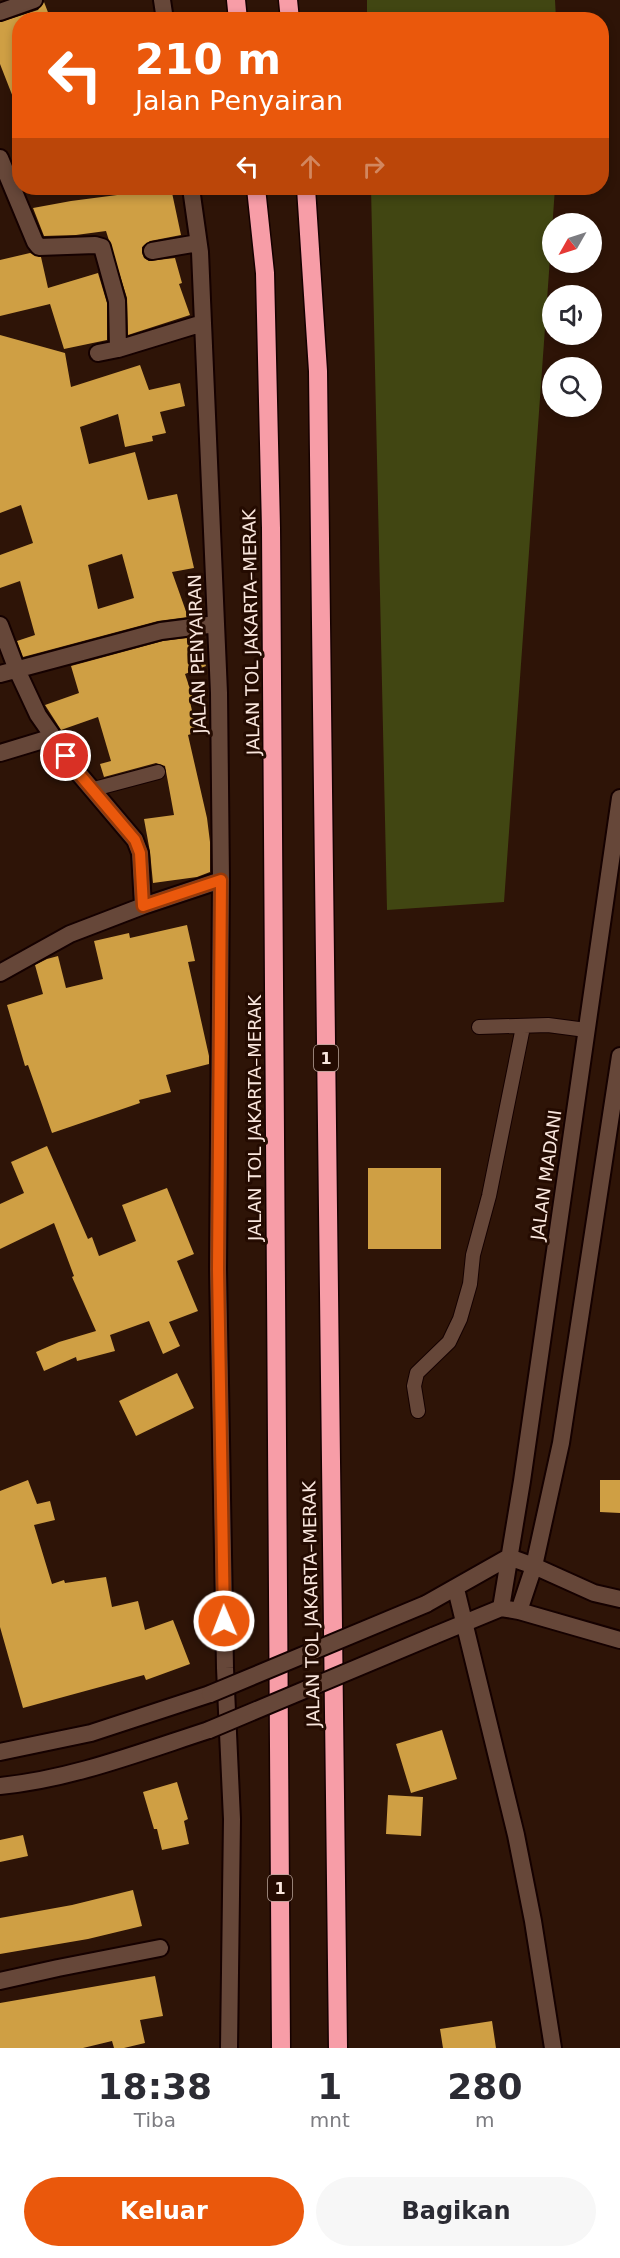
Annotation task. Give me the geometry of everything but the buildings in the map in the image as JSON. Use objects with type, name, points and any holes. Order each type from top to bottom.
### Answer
[{"type":"highway","name":"JALAN TOL JAKARTA–MERAK","points":[[257,195],[265,273],[271,528],[281,2048]]},
{"type":"highway","name":"JALAN TOL JAKARTA–MERAK","points":[[306,195],[318,371],[338,2048]]},
{"type":"street","points":[[0,12],[34,0]]},
{"type":"street","points":[[0,158],[12,187]]},
{"type":"street","points":[[15,195],[39,248],[95,245],[102,247],[117,301],[118,350]]},
{"type":"street","name":"JALAN PENYAIRAN","points":[[192,195],[198,243],[203,323],[219,693],[221,880],[218,1269],[225,1668],[232,1819],[229,2048]]},
{"type":"street","points":[[152,251],[198,243]]},
{"type":"street","points":[[98,353],[118,350],[203,323]]},
{"type":"street","points":[[0,674],[162,631],[216,624]]},
{"type":"street","points":[[0,625],[17,670],[38,715],[80,775],[135,840],[140,853],[143,906]]},
{"type":"street","points":[[0,753],[53,737]]},
{"type":"street","name":"JALAN MADANI","points":[[501,1608],[522,1481],[620,798]]},
{"type":"street","points":[[0,973],[70,934],[221,880]]},
{"type":"street","points":[[519,1611],[534,1566],[561,1443],[620,1056]]},
{"type":"street","points":[[0,1752],[91,1732],[210,1694],[426,1604],[509,1557],[594,1593],[620,1599]]},
{"type":"street","points":[[456,1589],[516,1835],[533,1921],[553,2048]]},
{"type":"street","points":[[0,1786],[22,1784],[92,1768],[209,1730],[501,1608],[620,1640]]},
{"type":"street","points":[[0,1981],[160,1948]]},
{"type":"lane","points":[[94,789],[158,772]]},
{"type":"lane","points":[[479,1027],[548,1025],[586,1030]]},
{"type":"lane","points":[[418,1411],[414,1386],[417,1373],[449,1342],[460,1319],[470,1284],[473,1255],[489,1196],[523,1027]]},
{"type":"green space","points":[[367,0],[555,0],[556,12],[367,12]]},
{"type":"green space","points":[[371,195],[554,195],[553,213],[542,213],[542,273],[549,273],[548,285],[542,285],[544,345],[504,902],[387,910]]},
{"type":"route","points":[[66,756],[135,840],[140,853],[143,906],[221,880],[218,1269],[224,1621]]}]
